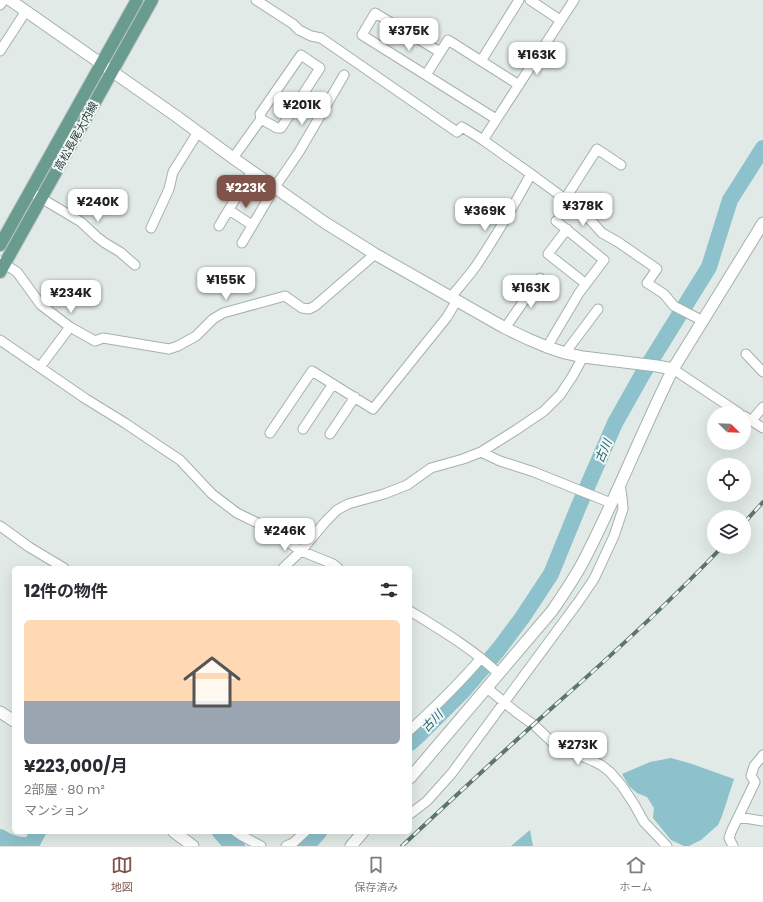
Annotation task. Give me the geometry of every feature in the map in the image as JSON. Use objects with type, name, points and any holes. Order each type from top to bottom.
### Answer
[{"type":"main road","name":"高松長尾大内線","points":[[0,245],[136,0]]},
{"type":"main road","name":"高松長尾大内線","points":[[2,266],[152,0]]},
{"type":"street","points":[[0,5],[4,0]]},
{"type":"street","points":[[10,0],[324,222],[375,254],[505,328],[547,347],[565,353],[583,357],[673,369],[728,406]]},
{"type":"street","points":[[256,0],[293,24],[299,30],[311,36],[321,38],[457,132],[462,128],[483,140],[531,174],[584,213],[602,233],[618,242],[657,269],[647,283],[664,294],[674,306],[703,321]]},
{"type":"street","points":[[481,61],[519,0]]},
{"type":"street","points":[[530,0],[560,20]]},
{"type":"street","points":[[483,140],[574,0]]},
{"type":"street","points":[[0,50],[26,11]]},
{"type":"street","points":[[440,52],[375,13],[362,35],[496,119]]},
{"type":"street","points":[[426,75],[448,40],[518,85]]},
{"type":"street","points":[[301,55],[320,68],[281,128],[277,128],[262,119],[260,114],[301,55]]},
{"type":"street","points":[[242,243],[275,187],[299,152],[344,74]]},
{"type":"street","points":[[234,158],[262,119]]},
{"type":"street","points":[[151,228],[169,189],[173,172],[198,132]]},
{"type":"street","points":[[565,199],[597,149],[621,164]]},
{"type":"street","points":[[219,226],[252,171]]},
{"type":"street","points":[[270,433],[312,371],[373,409],[447,317],[454,299],[493,239],[531,174]]},
{"type":"street","points":[[30,192],[81,222],[97,237],[120,252],[135,265]]},
{"type":"street","points":[[229,210],[252,225]]},
{"type":"street","points":[[547,347],[579,293],[604,260],[556,221]]},
{"type":"street","points":[[412,776],[487,688],[496,671],[552,611],[568,588],[583,562],[620,485],[673,369],[763,223]]},
{"type":"street","points":[[567,229],[548,254],[586,284]]},
{"type":"street","points":[[2,266],[17,272],[42,305],[70,327],[95,341],[103,338],[169,349],[178,346],[196,336],[212,319],[223,312],[284,296],[302,308],[309,309],[315,306],[375,254]]},
{"type":"street","points":[[505,328],[540,278]]},
{"type":"street","points":[[565,353],[598,309]]},
{"type":"street","points":[[40,367],[70,327]]},
{"type":"street","points":[[0,340],[86,399],[125,422],[180,460],[212,494],[237,513],[268,528],[301,551],[336,566]]},
{"type":"street","points":[[746,354],[763,372]]},
{"type":"street","points":[[285,566],[301,551],[337,510],[348,504],[384,494],[407,485],[431,468],[481,452],[544,411],[560,395],[583,357]]},
{"type":"street","points":[[303,429],[333,384]]},
{"type":"street","points":[[330,434],[355,397]]},
{"type":"street","points":[[751,416],[763,407]]},
{"type":"street","points":[[751,420],[763,428]]},
{"type":"street","points":[[481,452],[500,461],[534,472],[611,503]]},
{"type":"street","points":[[412,812],[427,801],[452,773],[594,579],[614,536],[623,509],[620,485]]},
{"type":"street","points":[[0,526],[29,547],[61,566]]},
{"type":"street","points":[[412,612],[482,659],[496,671]]},
{"type":"street","points":[[412,728],[482,659]]},
{"type":"street","points":[[487,688],[534,725],[552,742],[601,765],[610,772],[622,786],[644,822],[667,846]]},
{"type":"street","points":[[0,712],[12,720]]},
{"type":"street","points":[[733,846],[729,838],[738,817],[759,781],[751,776],[754,766],[763,755]]},
{"type":"street","points":[[738,817],[763,820]]},
{"type":"street","points":[[177,834],[193,846]]},
{"type":"street","points":[[243,834],[261,846]]},
{"type":"street","points":[[286,846],[293,843],[303,834]]},
{"type":"street","points":[[351,846],[362,834]]},
{"type":"water","points":[[671,758],[734,779],[718,825],[701,840],[689,846],[684,846],[671,840],[653,818],[654,808],[647,797],[637,793],[629,786],[622,774],[650,762]]},
{"type":"water","points":[[530,830],[533,846],[511,846]]},
{"type":"waterway","name":"古川","points":[[412,741],[463,691],[498,650],[522,618],[551,574],[615,423],[642,375],[709,267],[730,200],[763,148]]},
{"type":"waterway","name":"古川","points":[[0,837],[15,844],[31,845],[37,834]]},
{"type":"waterway","name":"古川","points":[[222,834],[227,840],[237,846]]},
{"type":"waterway","points":[[300,846],[312,840],[317,834]]},
{"type":"waterway","points":[[308,846],[312,840]]},
{"type":"railway","points":[[751,515],[763,502]]},
{"type":"railway","points":[[402,846],[640,628],[715,554]]}]
